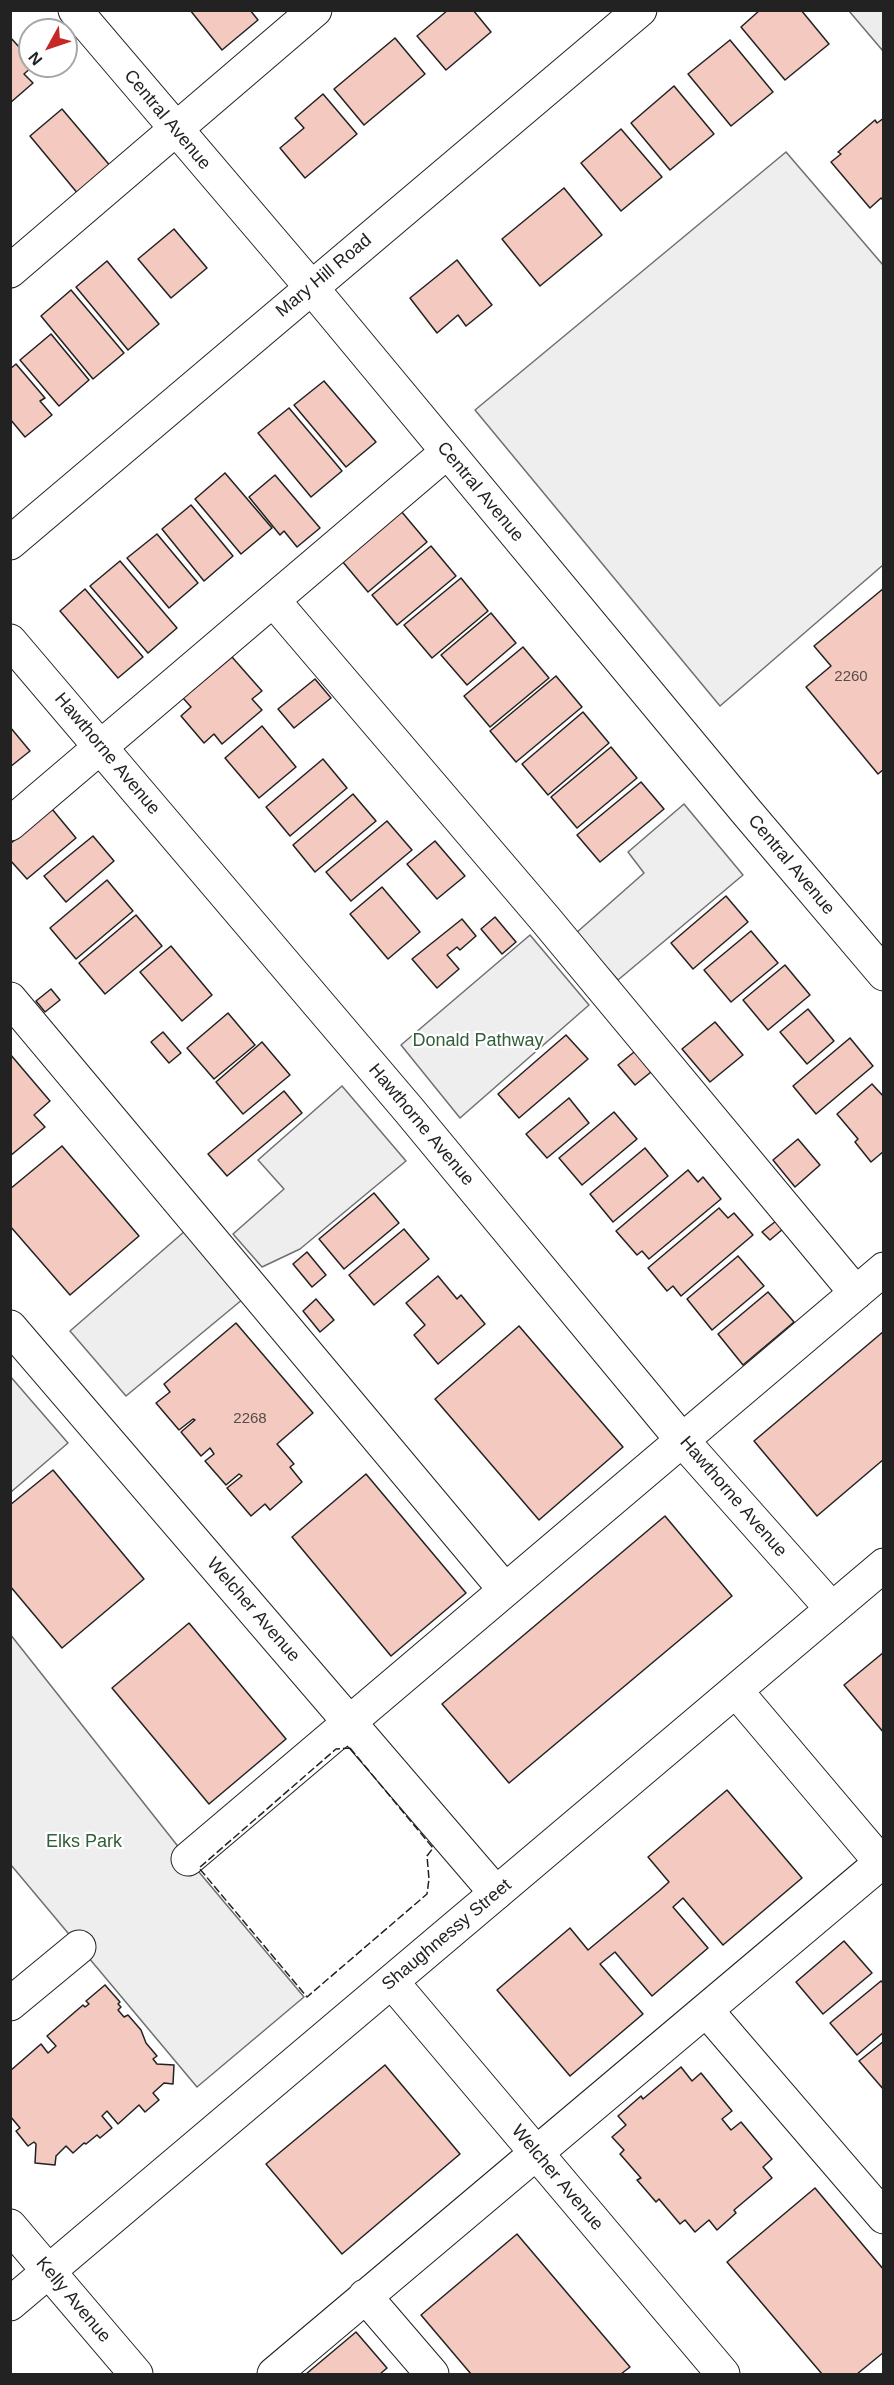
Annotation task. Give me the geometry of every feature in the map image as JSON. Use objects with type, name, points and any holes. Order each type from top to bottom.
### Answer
[{"type":"street","name":"Central Avenue","points":[[75,10],[311,287],[884,974]]},
{"type":"street","points":[[10,271],[315,10]]},
{"type":"street","name":"Mary Hill Road","points":[[10,543],[640,10]]},
{"type":"street","points":[[10,824],[447,452]]},
{"type":"street","points":[[273,600],[546,920],[856,1293]]},
{"type":"street","name":"Hawthorne Avenue","points":[[10,641],[408,1109],[682,1440],[832,1609]]},
{"type":"street","points":[[10,999],[505,1590]]},
{"type":"street","points":[[188,1859],[884,1269]]},
{"type":"street","name":"Welcher Avenue","points":[[10,1327],[496,1893]]},
{"type":"street","name":"Shaughnessy Street","points":[[10,2304],[884,1565]]},
{"type":"street","points":[[274,2374],[883,1863],[736,1691]]},
{"type":"street","points":[[10,2004],[79,1947]]},
{"type":"street","name":"Welcher Avenue","points":[[392,1982],[723,2374]]},
{"type":"street","points":[[707,2011],[884,2217]]},
{"type":"street","name":"Kelly Avenue","points":[[10,2226],[136,2374]]},
{"type":"street","points":[[365,2296],[432,2374]]},
{"type":"green space","points":[[786,152],[883,265],[883,565],[720,706],[475,410]]},
{"type":"green space","points":[[684,804],[743,875],[618,980],[576,933],[644,873],[628,852]]},
{"type":"green space","name":"Donald Pathway","points":[[530,935],[589,1005],[460,1118],[401,1045]]},
{"type":"green space","points":[[342,1086],[406,1161],[300,1249],[262,1267],[233,1234],[284,1189],[258,1160]]},
{"type":"green space","points":[[185,1231],[243,1299],[126,1396],[70,1331]]},
{"type":"green space","points":[[10,1376],[68,1443],[11,1492],[10,1492]]},
{"type":"green space","name":"Elks Park","points":[[10,1634],[188,1859],[304,1997],[197,2087],[11,1865]]},
{"type":"shaded area","points":[[849,11],[883,11],[883,51]]},
{"type":"building","points":[[190,10],[250,10],[258,20],[222,50]]},
{"type":"building","points":[[448,10],[473,10],[491,32],[446,70],[417,36]]},
{"type":"building","points":[[760,10],[801,10],[829,44],[785,80],[741,27]]},
{"type":"building","points":[[10,37],[18,46],[18,78],[28,78],[33,83],[10,103]]},
{"type":"building","points":[[395,38],[425,74],[364,125],[334,89]]},
{"type":"building","points":[[730,40],[773,92],[731,126],[688,74]]},
{"type":"building","points":[[674,86],[714,134],[670,170],[631,123]]},
{"type":"building","points":[[323,94],[357,134],[305,178],[280,148],[304,128],[295,118]]},
{"type":"building","points":[[62,109],[112,168],[79,195],[30,136]]},
{"type":"building","points":[[884,118],[884,201],[881,198],[870,208],[831,162],[841,154],[838,152],[875,120],[877,123]]},
{"type":"building","points":[[621,129],[662,177],[621,211],[581,163]]},
{"type":"building","points":[[564,188],[602,235],[540,286],[502,239]]},
{"type":"building","points":[[174,229],[207,268],[171,298],[138,259]]},
{"type":"building","points":[[457,260],[492,305],[466,326],[458,315],[437,333],[410,298]]},
{"type":"building","points":[[107,261],[159,324],[128,350],[76,287]]},
{"type":"building","points":[[71,290],[124,353],[93,379],[41,316]]},
{"type":"building","points":[[51,334],[89,380],[59,406],[20,360]]},
{"type":"building","points":[[16,364],[45,398],[40,401],[52,415],[25,437],[10,419],[10,369]]},
{"type":"building","points":[[324,381],[376,442],[346,467],[294,405]]},
{"type":"building","points":[[289,408],[342,471],[311,497],[258,433]]},
{"type":"building","points":[[225,473],[272,528],[241,554],[195,499]]},
{"type":"building","points":[[275,475],[320,528],[297,547],[284,531],[280,535],[249,497]]},
{"type":"building","points":[[191,505],[233,556],[204,581],[162,529]]},
{"type":"building","points":[[401,511],[427,542],[368,592],[342,561]]},
{"type":"building","points":[[157,534],[198,583],[169,608],[127,558]]},
{"type":"building","points":[[431,546],[456,576],[397,625],[372,595]]},
{"type":"building","points":[[120,561],[177,628],[148,653],[90,586]]},
{"type":"building","points":[[461,578],[488,611],[432,658],[404,625]]},
{"type":"building","points":[[884,588],[884,769],[878,774],[806,687],[831,666],[814,646]]},
{"type":"building","points":[[85,589],[143,657],[118,678],[60,611]]},
{"type":"building","points":[[491,613],[516,643],[467,685],[441,655]]},
{"type":"building","points":[[523,647],[549,678],[490,727],[464,696]]},
{"type":"building","points":[[232,657],[262,691],[252,699],[262,710],[222,744],[214,734],[204,743],[181,716],[191,707],[183,698]]},
{"type":"building","points":[[556,676],[582,707],[516,762],[490,731]]},
{"type":"building","points":[[315,679],[331,698],[294,728],[278,709]]},
{"type":"building","points":[[583,712],[609,743],[548,795],[522,764]]},
{"type":"building","points":[[262,726],[296,767],[259,798],[225,758]]},
{"type":"building","points":[[10,727],[30,751],[10,767]]},
{"type":"building","points":[[611,747],[637,778],[577,828],[551,797]]},
{"type":"building","points":[[323,759],[347,788],[290,836],[266,807]]},
{"type":"building","points":[[641,782],[664,809],[600,862],[577,835]]},
{"type":"building","points":[[353,794],[376,821],[315,872],[293,845]]},
{"type":"building","points":[[52,809],[76,838],[27,879],[10,860],[10,844]]},
{"type":"building","points":[[387,821],[412,850],[351,901],[326,872]]},
{"type":"building","points":[[93,836],[114,861],[66,902],[44,876]]},
{"type":"building","points":[[435,841],[465,876],[437,899],[407,864]]},
{"type":"building","points":[[107,880],[133,911],[76,959],[50,928]]},
{"type":"building","points":[[382,887],[420,932],[388,959],[350,914]]},
{"type":"building","points":[[726,896],[748,922],[693,969],[671,943]]},
{"type":"building","points":[[136,915],[162,946],[105,994],[79,963]]},
{"type":"building","points":[[495,917],[516,942],[502,954],[481,929]]},
{"type":"building","points":[[462,919],[476,936],[460,950],[457,947],[447,955],[459,969],[437,988],[412,959]]},
{"type":"building","points":[[751,931],[778,963],[731,1002],[704,970]]},
{"type":"building","points":[[171,946],[212,995],[182,1021],[140,972]]},
{"type":"building","points":[[785,965],[810,995],[768,1030],[743,1000]]},
{"type":"building","points":[[51,989],[60,1000],[45,1012],[36,1001]]},
{"type":"building","points":[[808,1009],[834,1041],[807,1064],[780,1032]]},
{"type":"building","points":[[228,1013],[255,1045],[214,1079],[187,1048]]},
{"type":"building","points":[[715,1022],[743,1055],[710,1082],[682,1049]]},
{"type":"building","points":[[163,1032],[181,1053],[169,1063],[151,1042]]},
{"type":"building","points":[[566,1035],[588,1059],[519,1118],[498,1094]]},
{"type":"building","points":[[850,1038],[873,1066],[816,1114],[793,1086]]},
{"type":"building","points":[[262,1042],[290,1075],[243,1114],[216,1082]]},
{"type":"building","points":[[639,1048],[656,1068],[635,1085],[618,1065]]},
{"type":"building","points":[[10,1054],[50,1101],[34,1115],[45,1127],[10,1156]]},
{"type":"building","points":[[872,1084],[884,1097],[884,1151],[871,1162],[855,1142],[858,1139],[837,1114]]},
{"type":"building","points":[[284,1091],[302,1113],[227,1176],[208,1154]]},
{"type":"building","points":[[569,1098],[589,1123],[547,1158],[526,1134]]},
{"type":"building","points":[[614,1112],[637,1139],[582,1185],[559,1158]]},
{"type":"building","points":[[798,1139],[820,1165],[795,1187],[773,1160]]},
{"type":"building","points":[[62,1146],[139,1236],[70,1295],[10,1226],[10,1189]]},
{"type":"building","points":[[645,1148],[668,1176],[613,1222],[590,1194]]},
{"type":"building","points":[[688,1170],[698,1182],[703,1177],[721,1199],[649,1259],[642,1251],[637,1255],[616,1231]]},
{"type":"building","points":[[374,1193],[399,1223],[344,1269],[319,1239]]},
{"type":"building","points":[[719,1208],[728,1218],[734,1213],[753,1235],[681,1296],[673,1286],[667,1291],[648,1268]]},
{"type":"building","points":[[776,1221],[783,1229],[770,1240],[762,1232]]},
{"type":"building","points":[[404,1229],[429,1259],[374,1305],[349,1275]]},
{"type":"building","points":[[307,1252],[326,1275],[312,1287],[293,1264]]},
{"type":"building","points":[[738,1256],[764,1286],[712,1330],[687,1299]]},
{"type":"building","points":[[438,1276],[457,1299],[461,1295],[485,1324],[438,1364],[414,1335],[425,1325],[406,1303]]},
{"type":"building","points":[[768,1292],[794,1322],[743,1365],[718,1334]]},
{"type":"building","points":[[316,1299],[334,1320],[320,1332],[303,1311]]},
{"type":"building","points":[[236,1323],[313,1413],[277,1444],[294,1464],[290,1467],[302,1482],[270,1510],[265,1504],[251,1516],[227,1488],[242,1476],[239,1474],[226,1485],[205,1461],[214,1454],[210,1448],[201,1456],[181,1432],[195,1420],[193,1419],[179,1430],[156,1403],[170,1392],[164,1384]]},
{"type":"building","points":[[519,1326],[623,1447],[539,1520],[435,1399]]},
{"type":"building","points":[[884,1331],[884,1459],[817,1516],[754,1441]]},
{"type":"building","points":[[53,1470],[144,1579],[62,1648],[10,1586],[10,1505]]},
{"type":"building","points":[[366,1474],[466,1593],[391,1656],[292,1537]]},
{"type":"building","points":[[665,1516],[732,1596],[509,1783],[442,1704]]},
{"type":"building","points":[[189,1623],[286,1739],[209,1804],[112,1688]]},
{"type":"building","points":[[884,1652],[884,1733],[844,1685]]},
{"type":"building","points":[[727,1790],[802,1878],[723,1945],[683,1898],[673,1907],[708,1948],[652,1996],[615,1952],[600,1964],[643,2014],[570,2076],[497,1990],[570,1928],[588,1950],[659,1891],[669,1882],[648,1857]]},
{"type":"building","points":[[844,1941],[872,1973],[823,2014],[796,1982]]},
{"type":"building","points":[[881,1981],[884,1984],[884,2032],[857,2055],[830,2023]]},
{"type":"building","points":[[105,1985],[120,2002],[118,2004],[121,2007],[118,2010],[124,2017],[128,2015],[141,2030],[146,2043],[157,2056],[153,2059],[157,2064],[174,2065],[173,2084],[164,2083],[153,2093],[159,2100],[145,2112],[139,2105],[118,2124],[107,2111],[102,2116],[112,2128],[100,2138],[97,2135],[86,2144],[84,2143],[73,2153],[66,2146],[56,2156],[55,2165],[35,2163],[36,2144],[34,2142],[28,2146],[16,2131],[20,2128],[10,2116],[10,2071],[41,2044],[48,2053],[56,2046],[47,2036],[83,2005],[85,2007],[89,2004],[86,2001]]},
{"type":"building","points":[[884,2041],[884,2090],[859,2061]]},
{"type":"building","points":[[385,2065],[460,2154],[342,2254],[266,2164]]},
{"type":"building","points":[[681,2067],[692,2081],[701,2073],[732,2111],[722,2119],[731,2130],[741,2122],[772,2159],[763,2167],[772,2178],[734,2210],[736,2213],[717,2230],[709,2220],[695,2232],[685,2220],[680,2224],[659,2199],[656,2202],[637,2180],[641,2178],[620,2154],[624,2150],[612,2137],[626,2125],[618,2116],[641,2096],[643,2099]]},
{"type":"building","points":[[815,2188],[884,2270],[884,2352],[857,2374],[822,2374],[727,2262]]},
{"type":"building","points":[[517,2234],[630,2367],[621,2374],[471,2374],[421,2315]]},
{"type":"building","points":[[356,2332],[387,2368],[380,2374],[306,2374]]},
{"type":"fence","points":[[350,1748],[433,1848],[427,1856],[429,1879],[427,1894],[307,1997],[199,1868],[336,1749],[350,1748]]}]
